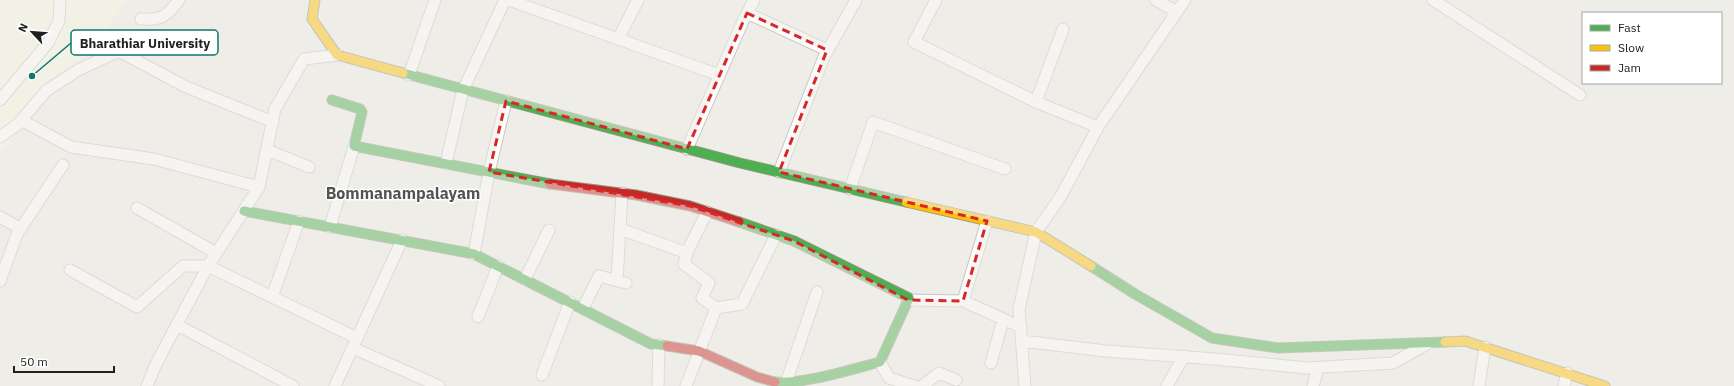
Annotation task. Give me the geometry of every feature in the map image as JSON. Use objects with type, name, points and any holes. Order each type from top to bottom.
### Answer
[{"type":"street","points":[[0,100],[48,43],[59,21],[60,0]]},
{"type":"street","points":[[141,19],[154,20],[169,14],[179,0]]},
{"type":"street","points":[[315,0],[312,19],[337,55]]},
{"type":"street","points":[[409,75],[435,0]]},
{"type":"street","points":[[446,163],[463,90],[505,0]]},
{"type":"street","points":[[509,0],[719,75]]},
{"type":"street","points":[[618,39],[638,0]]},
{"type":"street","points":[[687,149],[754,0]]},
{"type":"street","points":[[779,172],[828,50],[856,0]]},
{"type":"street","points":[[936,0],[914,42],[1036,102],[1098,127]]},
{"type":"street","points":[[1156,0],[1177,12]]},
{"type":"street","points":[[1026,385],[1019,310],[1036,232],[1061,196],[1098,127],[1185,0]]},
{"type":"street","points":[[1433,0],[1580,95]]},
{"type":"street","points":[[747,13],[828,50]]},
{"type":"street","points":[[1036,102],[1063,29]]},
{"type":"street","points":[[0,137],[21,120],[46,91],[78,70],[119,51],[184,86],[273,122]]},
{"type":"street","points":[[149,385],[177,325],[208,266],[259,187],[275,109],[304,59],[337,55],[687,149],[850,189],[1036,232],[1136,294],[1212,338],[1278,348],[1465,342],[1568,373],[1605,386]]},
{"type":"street","points":[[330,227],[354,146],[362,112],[360,109],[332,100]]},
{"type":"street","points":[[474,254],[489,172],[506,101]]},
{"type":"street","points":[[21,120],[71,147],[154,158],[259,187]]},
{"type":"street","points":[[850,189],[873,122],[1005,169]]},
{"type":"street","points":[[354,146],[546,183],[622,193],[690,206],[794,241],[909,298],[908,300]]},
{"type":"street","points":[[267,150],[309,167]]},
{"type":"street","points":[[0,281],[21,230],[63,165]]},
{"type":"street","points":[[583,308],[599,276],[622,281],[620,229],[622,193]]},
{"type":"street","points":[[137,208],[216,253]]},
{"type":"street","points":[[244,211],[474,254],[583,308],[651,344],[699,351],[755,382],[785,385],[880,362]]},
{"type":"street","points":[[706,212],[687,253],[684,264],[710,283],[702,298],[716,308],[742,304],[776,235]]},
{"type":"street","points":[[0,217],[21,230]]},
{"type":"street","points":[[272,297],[299,221]]},
{"type":"street","points":[[963,301],[987,221]]},
{"type":"street","points":[[620,229],[687,253]]},
{"type":"street","points":[[525,280],[549,230]]},
{"type":"street","points":[[335,386],[402,240]]},
{"type":"street","points":[[70,270],[137,307],[183,266],[208,266],[272,297],[355,343],[439,386]]},
{"type":"street","points":[[478,317],[498,266]]},
{"type":"street","points":[[785,385],[817,292]]},
{"type":"street","points":[[908,300],[963,301],[1021,328]]},
{"type":"street","points":[[880,362],[908,300]]},
{"type":"street","points":[[542,375],[570,302]]},
{"type":"street","points":[[686,386],[716,308]]},
{"type":"street","points":[[991,363],[1004,320]]},
{"type":"street","points":[[177,325],[293,386]]},
{"type":"street","points":[[1022,341],[1106,351],[1184,356],[1307,368],[1393,363],[1429,343]]},
{"type":"street","points":[[658,386],[659,345]]},
{"type":"street","points":[[1479,386],[1485,347]]},
{"type":"street","points":[[1167,386],[1184,356]]},
{"type":"street","points":[[880,362],[889,378],[915,386],[939,373],[956,380]]},
{"type":"street","points":[[1313,386],[1318,368]]},
{"type":"street","points":[[1564,386],[1568,373]]},
{"type":"highlighted area","points":[[747,13],[827,50],[779,172],[987,221],[963,301],[908,300],[794,241],[690,206],[489,172],[506,101],[687,149]]},
{"type":"shaded area","points":[[0,0],[129,0],[0,153]]},
{"type":"traffic: fast","points":[[403,73],[740,163],[906,202]]},
{"type":"traffic: fast","points":[[332,100],[360,109],[362,112],[354,146],[550,184]]},
{"type":"traffic: fast","points":[[244,211],[474,254],[651,344],[667,346]]},
{"type":"traffic: fast","points":[[739,222],[794,241],[909,298],[880,362],[813,379],[775,382]]},
{"type":"traffic: fast","points":[[1091,266],[1135,294],[1212,338],[1278,348],[1445,342]]},
{"type":"traffic: slow","points":[[315,0],[312,19],[337,55],[403,73]]},
{"type":"traffic: slow","points":[[906,202],[1036,232],[1091,266]]},
{"type":"traffic: slow","points":[[1445,342],[1465,341],[1605,386]]},
{"type":"traffic: jam","points":[[550,184],[636,195],[690,206],[739,222]]},
{"type":"traffic: jam","points":[[667,346],[699,351],[757,377],[775,382]]},
{"type":"place","name":"Bharathiar University","points":[[32,76]]},
{"type":"district","name":"Bommanampalayam","points":[[403,193]]}]
